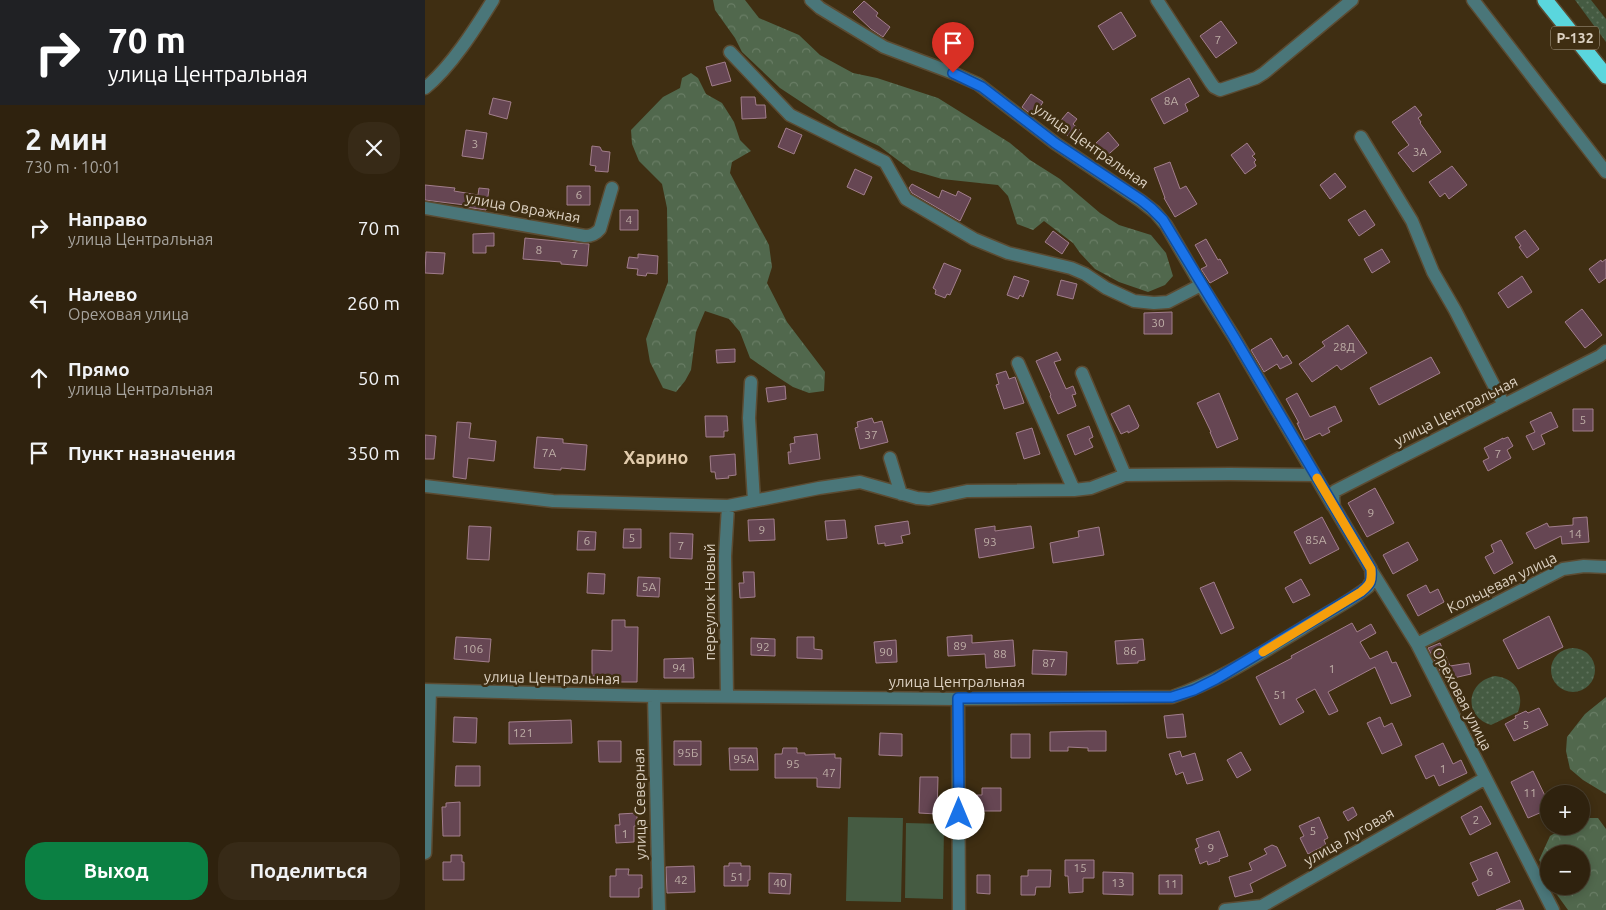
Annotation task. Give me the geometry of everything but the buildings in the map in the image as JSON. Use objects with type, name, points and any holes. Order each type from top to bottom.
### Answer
[{"type":"highway","name":"Р-132","points":[[1545,0],[1606,76]]},
{"type":"street","points":[[425,88],[435,80],[448,64],[493,0]]},
{"type":"street","name":"улица Центральная","points":[[811,0],[820,8],[885,47],[978,84],[1055,143],[1151,208],[1163,220],[1334,507]]},
{"type":"street","points":[[1157,0],[1211,83],[1218,90],[1247,81],[1264,73],[1352,0]]},
{"type":"street","points":[[1473,0],[1606,172]]},
{"type":"street","points":[[730,52],[791,115],[885,162],[906,199],[974,240],[1008,253],[1071,268],[1085,274],[1112,291],[1135,301],[1168,302],[1201,285]]},
{"type":"street","points":[[1361,137],[1412,221],[1433,272],[1505,405]]},
{"type":"street","name":"улица Овражная","points":[[425,208],[591,236],[600,229],[612,188]]},
{"type":"street","name":"улица Центральная","points":[[1334,507],[1333,497],[1335,491],[1604,357]]},
{"type":"street","points":[[1018,363],[1074,490]]},
{"type":"street","points":[[1082,373],[1125,475]]},
{"type":"street","points":[[751,382],[749,418],[754,501]]},
{"type":"street","points":[[890,458],[901,494]]},
{"type":"street","points":[[425,486],[553,501],[728,506],[860,482],[917,498],[929,499],[967,491],[1074,490],[1091,488],[1125,475],[1315,475]]},
{"type":"street","name":"переулок Новый","points":[[727,697],[725,556],[728,506]]},
{"type":"street","name":"Ореховая улица","points":[[1334,507],[1417,644],[1484,779],[1553,910]]},
{"type":"street","name":"Кольцевая улица","points":[[1417,644],[1563,569],[1584,566],[1606,567]]},
{"type":"street","name":"улица Центральная","points":[[427,690],[727,697],[1172,697],[1194,690],[1216,679],[1361,592],[1368,587],[1372,580],[1371,569]]},
{"type":"street","points":[[425,853],[427,690]]},
{"type":"street","points":[[654,696],[658,910]]},
{"type":"street","points":[[958,698],[959,910]]},
{"type":"street","name":"улица Луговая","points":[[1225,910],[1261,906],[1484,779]]},
{"type":"green space","points":[[713,0],[745,0],[759,18],[799,35],[820,55],[853,73],[877,78],[938,98],[1010,143],[1030,160],[1060,179],[1100,213],[1119,225],[1151,235],[1166,253],[1173,276],[1165,285],[1148,292],[1119,282],[1095,269],[1073,243],[1044,221],[1033,230],[1017,224],[1008,196],[998,185],[942,179],[911,170],[879,146],[839,127],[780,88],[742,52],[735,38],[715,10]]},
{"type":"green space","points":[[1575,0],[1591,0],[1606,19],[1606,42]]},
{"type":"green space","points":[[691,73],[698,78],[706,94],[722,103],[734,122],[740,140],[751,151],[732,162],[730,173],[769,245],[772,267],[767,283],[787,322],[825,372],[824,391],[809,393],[793,387],[773,374],[750,358],[740,332],[729,319],[705,311],[696,332],[691,370],[676,392],[663,388],[650,362],[646,339],[668,282],[667,208],[662,184],[639,161],[632,144],[631,130],[663,97],[680,88],[682,78]]},
{"type":"green space","points":[[1577,648],[1589,654],[1594,661],[1594,679],[1589,686],[1582,691],[1569,692],[1561,689],[1554,682],[1551,666],[1554,658],[1561,651]]},
{"type":"green space","points":[[1495,676],[1508,680],[1517,688],[1520,705],[1518,712],[1491,725],[1482,721],[1475,714],[1472,707],[1472,699],[1478,684]]},
{"type":"green space","points":[[1606,697],[1606,794],[1583,780],[1570,769],[1566,751],[1567,737],[1585,714]]},
{"type":"green space","points":[[848,817],[903,818],[901,902],[846,901]]},
{"type":"green space","points":[[1590,818],[1598,818],[1606,829],[1606,910],[1568,910],[1557,895],[1590,895],[1590,845],[1546,845],[1550,836],[1590,835]]},
{"type":"green space","points":[[906,823],[944,824],[943,899],[905,898]]},
{"type":"slow traffic","points":[[1263,652],[1361,592],[1368,587],[1372,580],[1371,569],[1317,478]]},
{"type":"district","name":"Харино","points":[[656,458]]},
{"type":"route","points":[[953,73],[982,87],[1055,143],[1141,200],[1163,220],[1371,569],[1372,580],[1368,587],[1361,592],[1259,654],[1194,690],[1172,697],[958,698],[959,814]]}]
